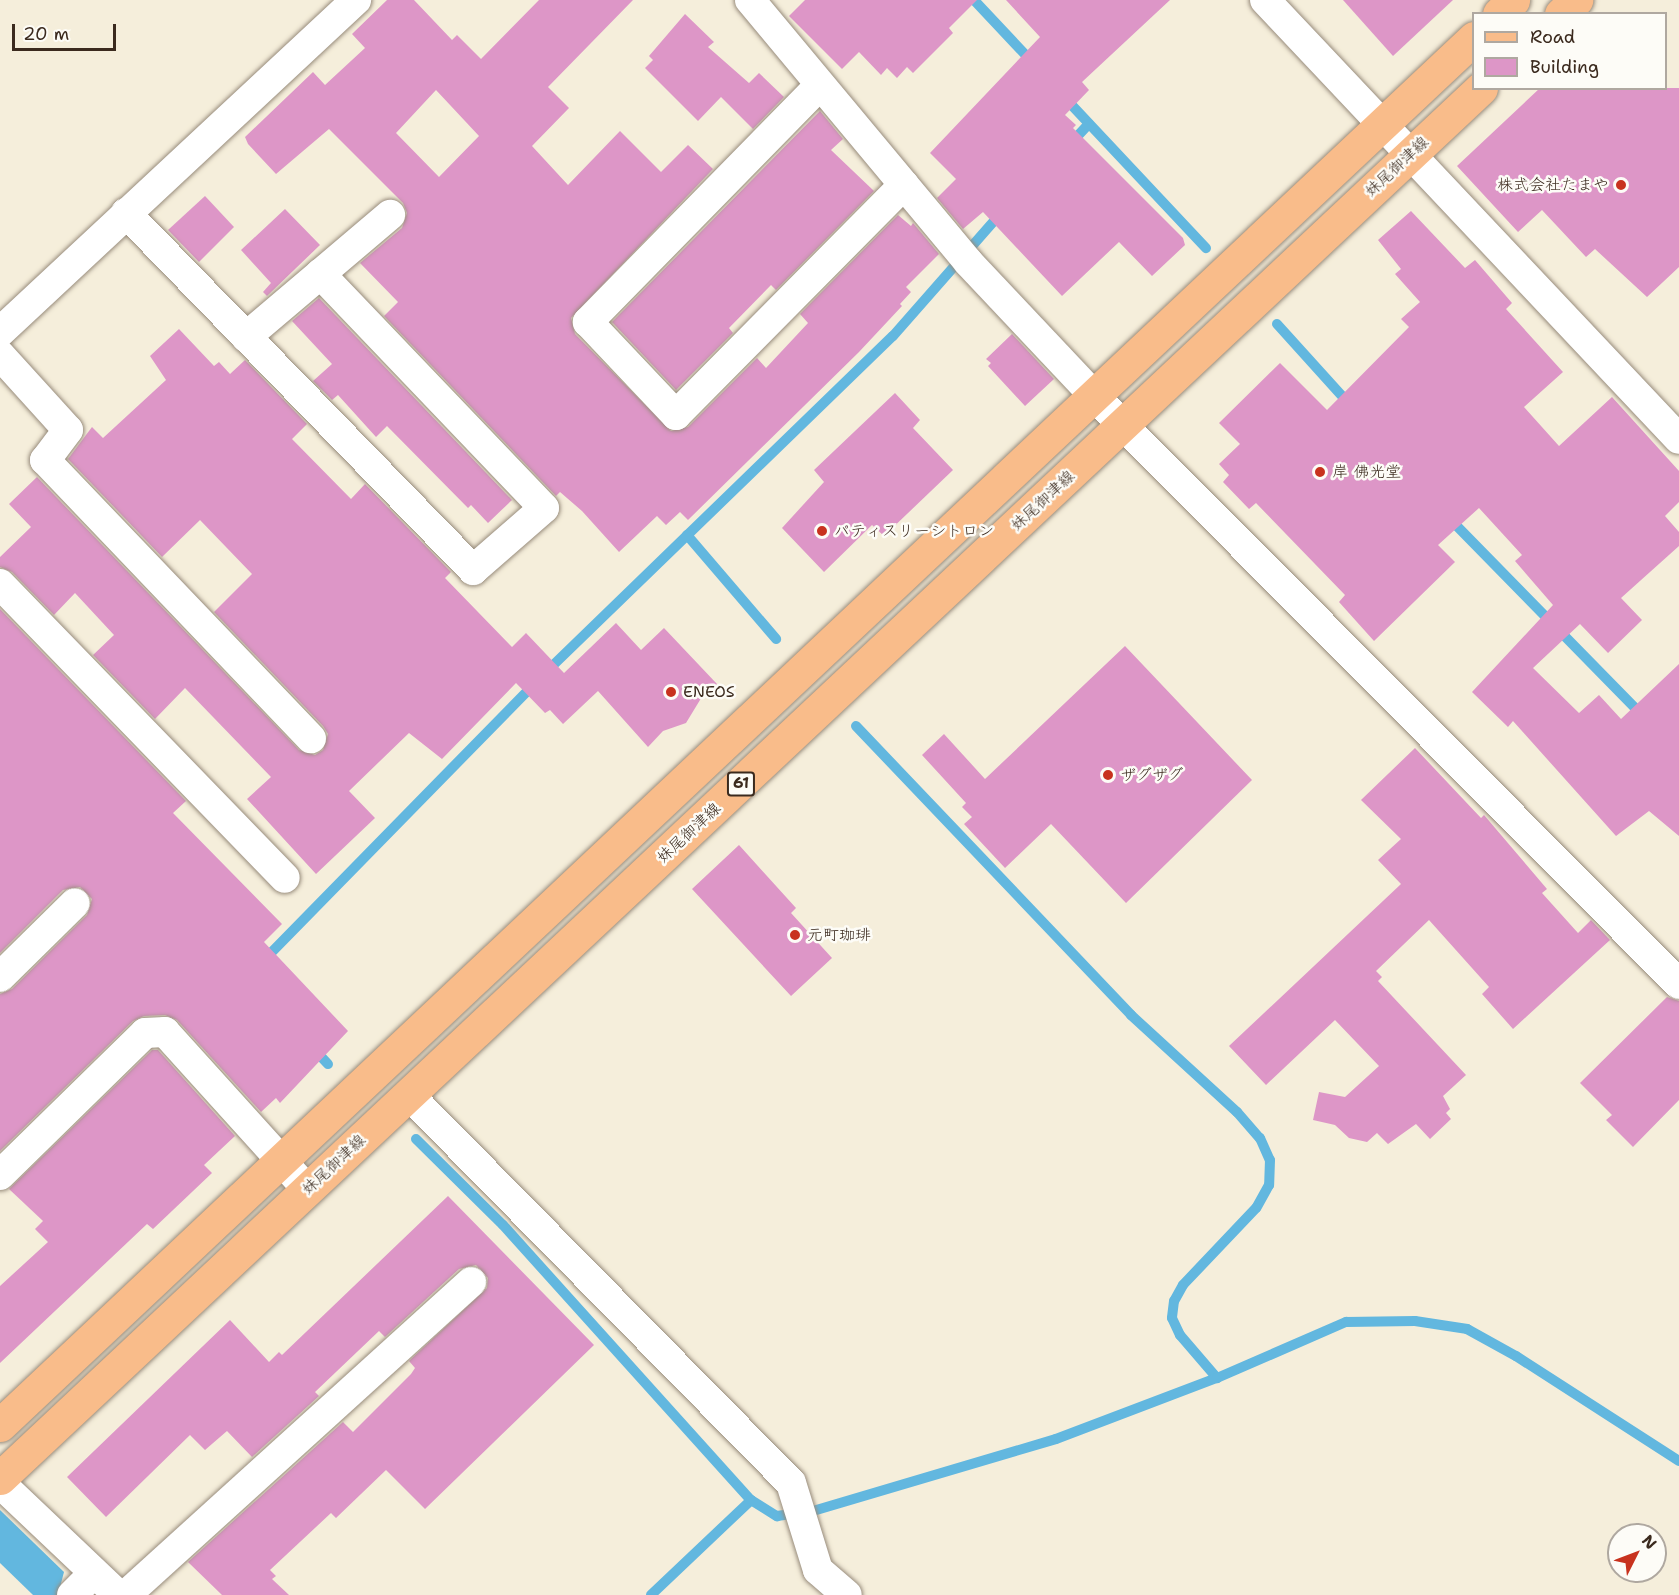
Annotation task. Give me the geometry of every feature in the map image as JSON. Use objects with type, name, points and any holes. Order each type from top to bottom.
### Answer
[{"type":"main road","points":[[1501,12],[1513,0]]},
{"type":"main road","points":[[1564,12],[1576,0]]},
{"type":"main road","name":"61","points":[[0,1425],[280,1159],[1095,397],[1472,39]]},
{"type":"main road","name":"妹尾御津線","points":[[0,1478],[1479,90]]},
{"type":"street","points":[[0,332],[356,0]]},
{"type":"street","points":[[750,0],[961,255],[1095,397],[1679,984]]},
{"type":"street","points":[[1265,0],[1679,439]]},
{"type":"street","points":[[820,85],[588,322],[676,416],[904,185]]},
{"type":"street","points":[[126,213],[472,570],[544,508],[320,274]]},
{"type":"street","points":[[246,336],[390,215]]},
{"type":"street","points":[[0,355],[68,430],[45,460],[311,738]]},
{"type":"street","points":[[0,584],[285,879]]},
{"type":"street","points":[[0,977],[75,903]]},
{"type":"street","points":[[0,1175],[145,1033],[165,1032],[308,1190]]},
{"type":"street","points":[[410,1095],[791,1483],[818,1570],[847,1595]]},
{"type":"street","points":[[126,1595],[471,1282]]},
{"type":"street","points":[[0,1483],[82,1585],[118,1595]]},
{"type":"water","points":[[0,1510],[64,1572],[58,1595],[33,1595],[0,1563]]},
{"type":"building","points":[[387,0],[414,0],[452,40],[457,35],[481,59],[539,0],[633,0],[548,87],[569,108],[532,146],[568,185],[620,131],[661,172],[688,145],[713,169],[571,318],[575,334],[671,431],[688,427],[757,358],[766,368],[808,323],[800,314],[898,215],[911,226],[913,223],[939,254],[906,287],[911,292],[900,304],[902,306],[859,352],[688,520],[680,512],[666,525],[657,516],[619,552],[582,511],[560,492],[556,496],[384,316],[398,302],[360,263],[402,228],[407,213],[403,203],[329,129],[276,174],[248,144],[245,137],[313,72],[325,85],[365,48],[352,34]],"holes":[[[436,90],[479,136],[439,177],[396,133]]]},
{"type":"building","points":[[805,0],[977,0],[949,28],[953,33],[913,73],[907,67],[897,78],[887,68],[881,75],[859,52],[842,69],[789,16]]},
{"type":"building","points":[[1006,0],[1170,0],[1082,82],[1089,90],[1065,115],[1076,125],[1073,128],[1183,238],[1185,245],[1152,276],[1119,242],[1062,296],[983,212],[963,229],[937,198],[956,179],[930,153],[1040,37]]},
{"type":"building","points":[[1343,0],[1453,0],[1393,56]]},
{"type":"building","points":[[685,14],[714,42],[708,47],[749,83],[759,73],[784,97],[753,129],[721,97],[698,121],[645,68],[653,60],[649,56]]},
{"type":"building","points":[[1667,88],[1679,88],[1679,267],[1647,297],[1595,249],[1586,257],[1542,210],[1518,232],[1457,166],[1538,90],[1667,90]]},
{"type":"building","points":[[820,111],[843,139],[831,150],[874,191],[776,290],[771,285],[729,328],[733,333],[676,390],[612,322]]},
{"type":"building","points":[[205,196],[234,227],[199,262],[168,230]]},
{"type":"building","points":[[285,209],[320,245],[267,296],[263,292],[271,283],[241,250]]},
{"type":"building","points":[[1411,211],[1465,268],[1475,260],[1512,303],[1506,309],[1563,372],[1524,407],[1559,446],[1612,397],[1679,471],[1679,502],[1665,516],[1679,532],[1679,546],[1621,598],[1642,620],[1608,653],[1580,624],[1533,668],[1579,713],[1599,695],[1621,719],[1679,664],[1679,836],[1649,811],[1616,836],[1513,721],[1508,727],[1472,692],[1553,605],[1515,561],[1522,555],[1479,508],[1438,545],[1455,562],[1374,641],[1339,602],[1345,595],[1256,503],[1249,509],[1223,482],[1229,475],[1219,464],[1240,444],[1219,423],[1280,363],[1327,410],[1409,327],[1401,319],[1420,302],[1395,274],[1401,269],[1378,240]]},
{"type":"building","points":[[319,298],[512,500],[488,523],[471,505],[468,508],[387,426],[376,437],[338,395],[332,400],[313,381],[332,364],[292,321]]},
{"type":"building","points":[[179,329],[214,366],[219,362],[230,374],[245,360],[307,424],[292,439],[351,499],[365,484],[451,572],[445,578],[512,647],[526,633],[564,673],[616,623],[641,650],[664,628],[717,684],[700,700],[686,723],[663,731],[648,747],[598,691],[563,724],[550,710],[545,713],[516,683],[442,759],[409,733],[349,791],[375,818],[316,874],[247,799],[271,777],[185,688],[155,719],[93,655],[114,635],[75,593],[54,615],[12,572],[0,567],[0,557],[31,527],[9,504],[37,477],[299,750],[315,755],[323,750],[328,734],[323,726],[214,612],[252,574],[200,520],[162,557],[68,459],[92,427],[103,438],[166,380],[150,356]]},
{"type":"building","points":[[1012,334],[1054,379],[1025,406],[988,366],[991,363],[986,359]]},
{"type":"building","points":[[895,393],[920,420],[913,428],[953,470],[884,536],[872,525],[824,572],[782,528],[824,482],[814,470]]},
{"type":"building","points":[[0,609],[186,801],[173,813],[282,924],[264,942],[348,1031],[280,1103],[276,1098],[261,1112],[177,1020],[165,1015],[144,1016],[133,1021],[0,1151],[0,994],[12,989],[87,915],[92,899],[80,887],[63,890],[0,953]]},
{"type":"building","points":[[1125,646],[1252,780],[1126,903],[1051,824],[1005,868],[964,824],[972,817],[962,807],[966,803],[922,755],[944,734],[985,779]]},
{"type":"building","points":[[1415,748],[1481,818],[1484,815],[1547,889],[1542,893],[1578,933],[1591,920],[1610,940],[1513,1029],[1482,994],[1489,987],[1429,920],[1376,971],[1382,977],[1378,981],[1466,1075],[1443,1096],[1450,1109],[1446,1113],[1451,1119],[1430,1139],[1416,1124],[1388,1144],[1377,1133],[1367,1142],[1349,1138],[1335,1125],[1313,1120],[1319,1092],[1345,1097],[1379,1066],[1335,1020],[1266,1085],[1229,1046],[1401,884],[1378,860],[1401,839],[1361,800]]},
{"type":"building","points":[[739,845],[796,908],[791,913],[832,958],[791,996],[692,889]]},
{"type":"building","points":[[1667,997],[1679,1001],[1679,1100],[1633,1147],[1606,1120],[1612,1115],[1580,1083]]},
{"type":"building","points":[[152,1050],[158,1050],[235,1136],[204,1165],[212,1173],[153,1229],[147,1224],[0,1363],[0,1286],[48,1242],[35,1229],[43,1221],[9,1189]]},
{"type":"building","points":[[448,1196],[594,1345],[425,1509],[386,1470],[336,1518],[331,1513],[270,1570],[276,1576],[272,1579],[289,1595],[222,1595],[188,1562],[343,1422],[353,1432],[411,1374],[415,1368],[409,1361],[487,1288],[488,1278],[476,1265],[459,1269],[385,1337],[379,1331],[315,1392],[319,1396],[252,1457],[227,1431],[205,1450],[190,1435],[106,1517],[67,1477],[230,1320],[269,1362],[279,1352],[282,1355]]},
{"type":"waterway","points":[[974,0],[1034,64]]},
{"type":"waterway","points":[[1065,98],[1206,248]]},
{"type":"waterway","points":[[1071,143],[1089,124]]},
{"type":"waterway","points":[[545,673],[893,336],[1002,212]]},
{"type":"waterway","points":[[1277,324],[1351,406]]},
{"type":"waterway","points":[[1448,517],[1643,716]]},
{"type":"waterway","points":[[687,535],[776,639]]},
{"type":"waterway","points":[[264,960],[534,684]]},
{"type":"waterway","points":[[856,726],[1131,1015],[1237,1112],[1260,1138],[1270,1160],[1269,1185],[1256,1208],[1183,1285],[1174,1301],[1172,1318],[1180,1335],[1217,1378]]},
{"type":"waterway","points":[[313,1048],[328,1064]]},
{"type":"waterway","points":[[416,1139],[503,1225],[751,1500]]},
{"type":"waterway","points":[[651,1595],[751,1500],[777,1516],[813,1511],[1056,1439],[1217,1378],[1346,1322],[1415,1321],[1467,1329],[1516,1356],[1679,1461]]},
{"type":"place","name":"株式会社たまや","points":[[1621,185]]},
{"type":"place","name":"岸 佛光堂","points":[[1320,472]]},
{"type":"place","name":"パティスリーシトロン","points":[[822,531]]},
{"type":"place","name":"ENEOS","points":[[671,692]]},
{"type":"place","name":"ザグザグ","points":[[1108,775]]},
{"type":"place","name":"元町珈琲","points":[[795,935]]}]
